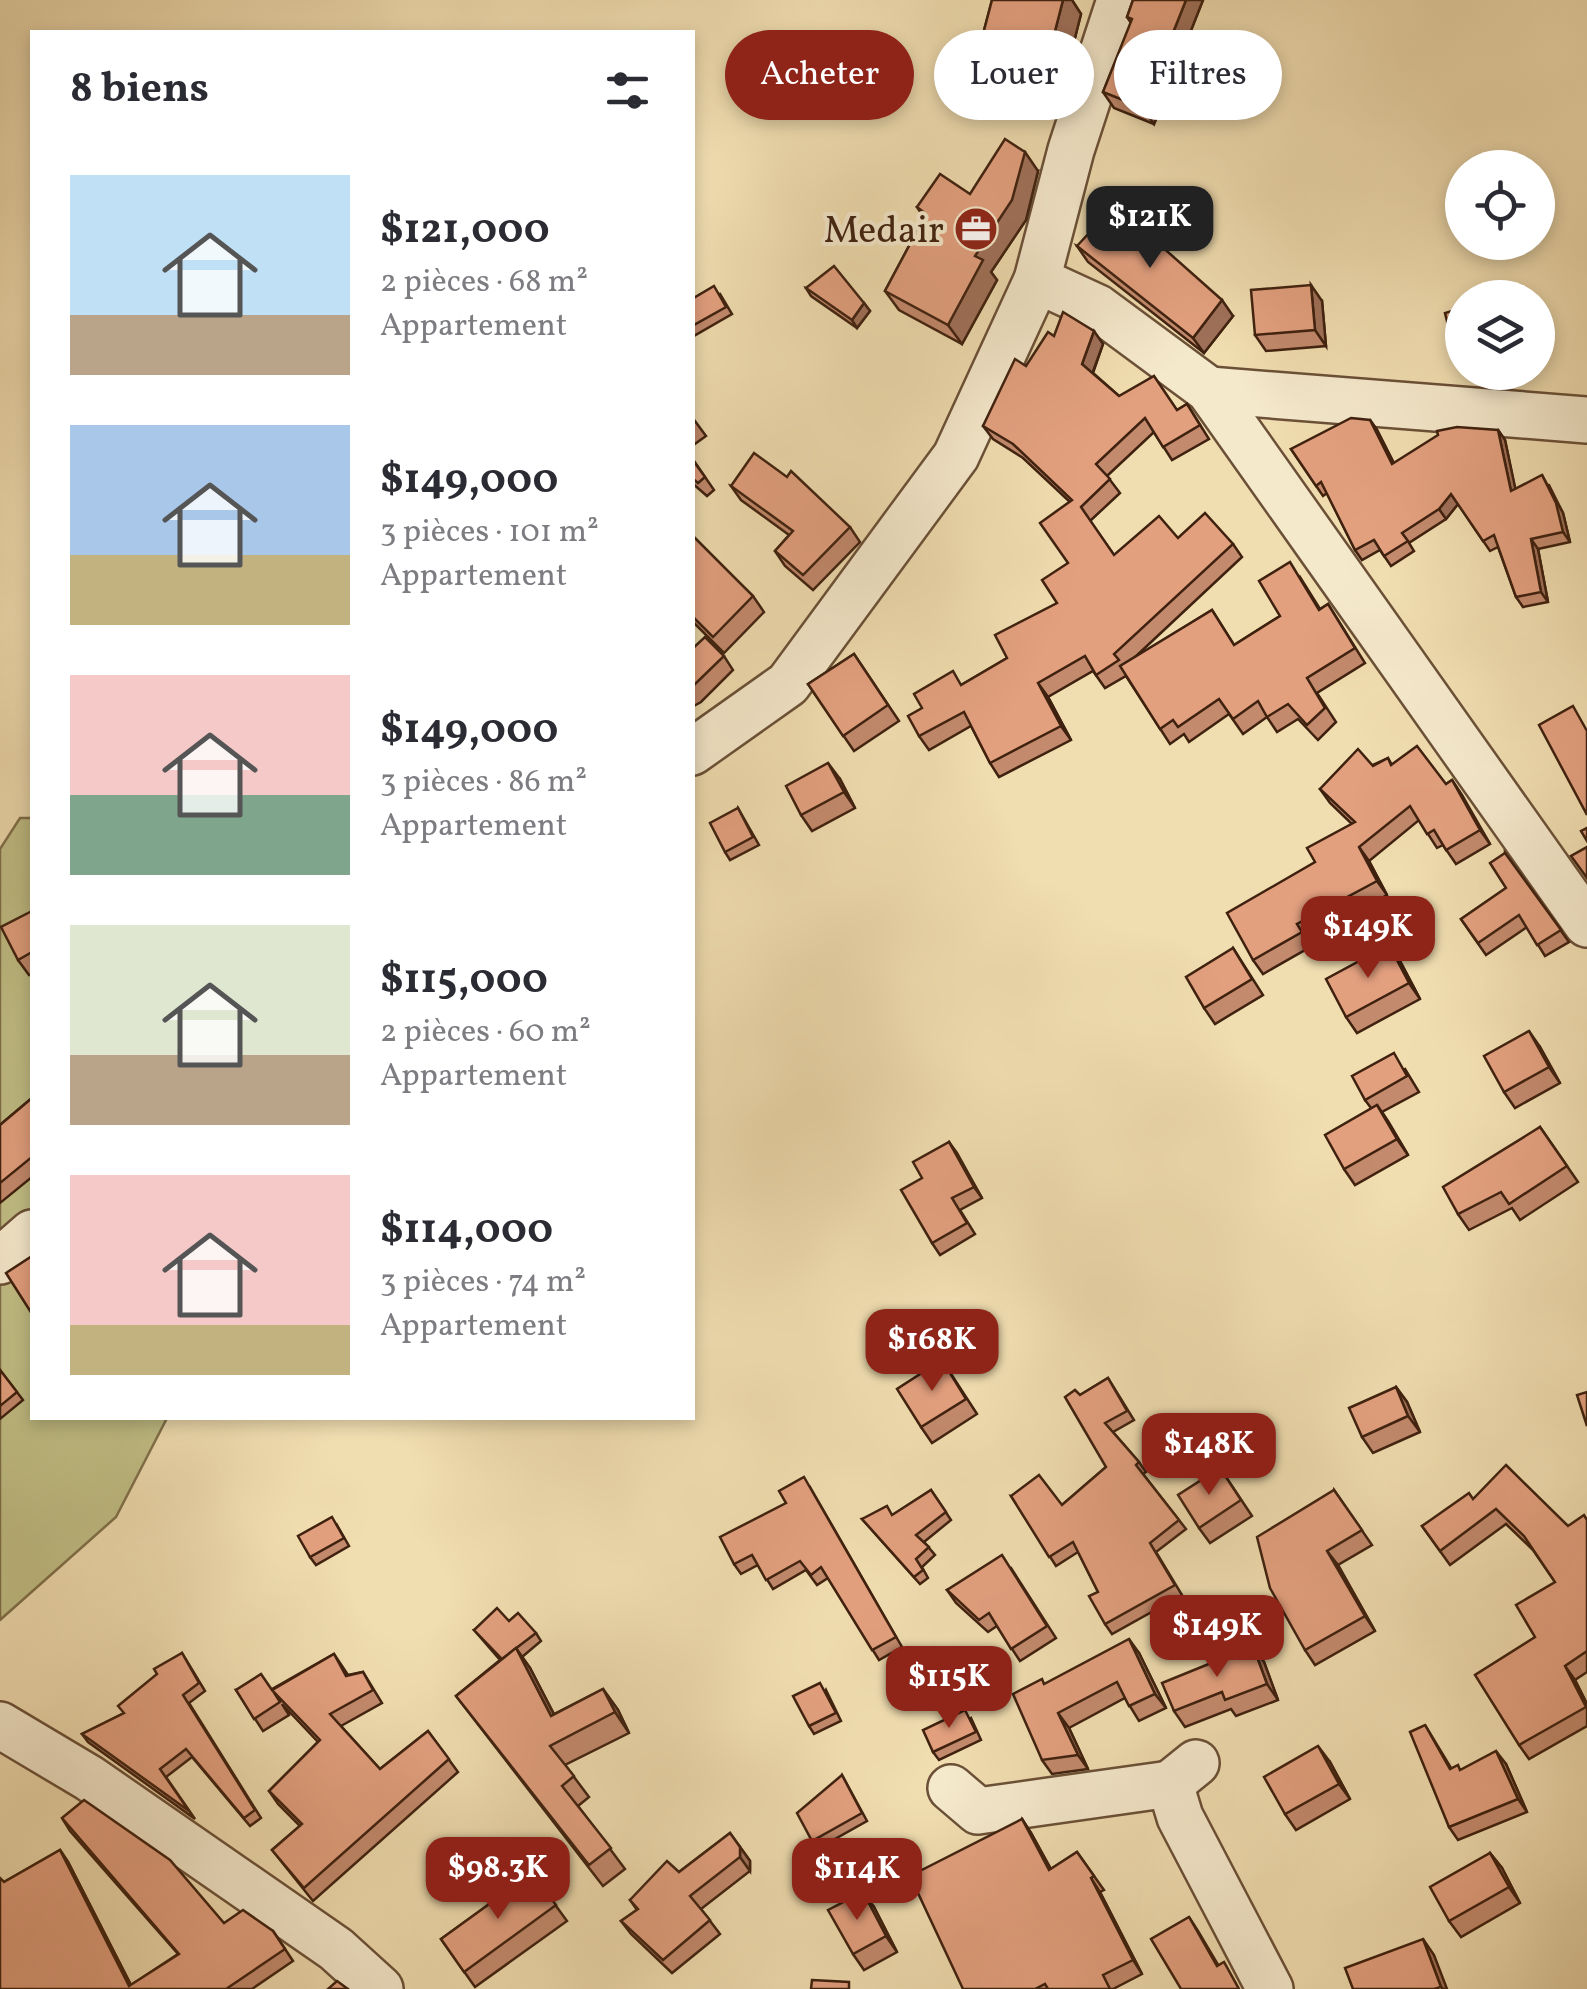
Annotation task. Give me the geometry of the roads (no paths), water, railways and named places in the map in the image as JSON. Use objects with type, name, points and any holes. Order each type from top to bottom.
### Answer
[{"type":"street","points":[[695,750],[788,684],[956,456],[1037,280],[1071,150],[1120,0]]},
{"type":"street","points":[[1037,280],[1098,308],[1209,390],[1587,924]]},
{"type":"street","points":[[1209,390],[1587,420]]},
{"type":"street","points":[[0,1261],[30,1235]]},
{"type":"street","points":[[0,1725],[89,1778],[336,1950],[380,1989]]},
{"type":"street","points":[[952,1788],[978,1811],[1183,1774],[1180,1818],[1270,1989]]},
{"type":"place","name":"Medair","points":[[976,229]]}]
